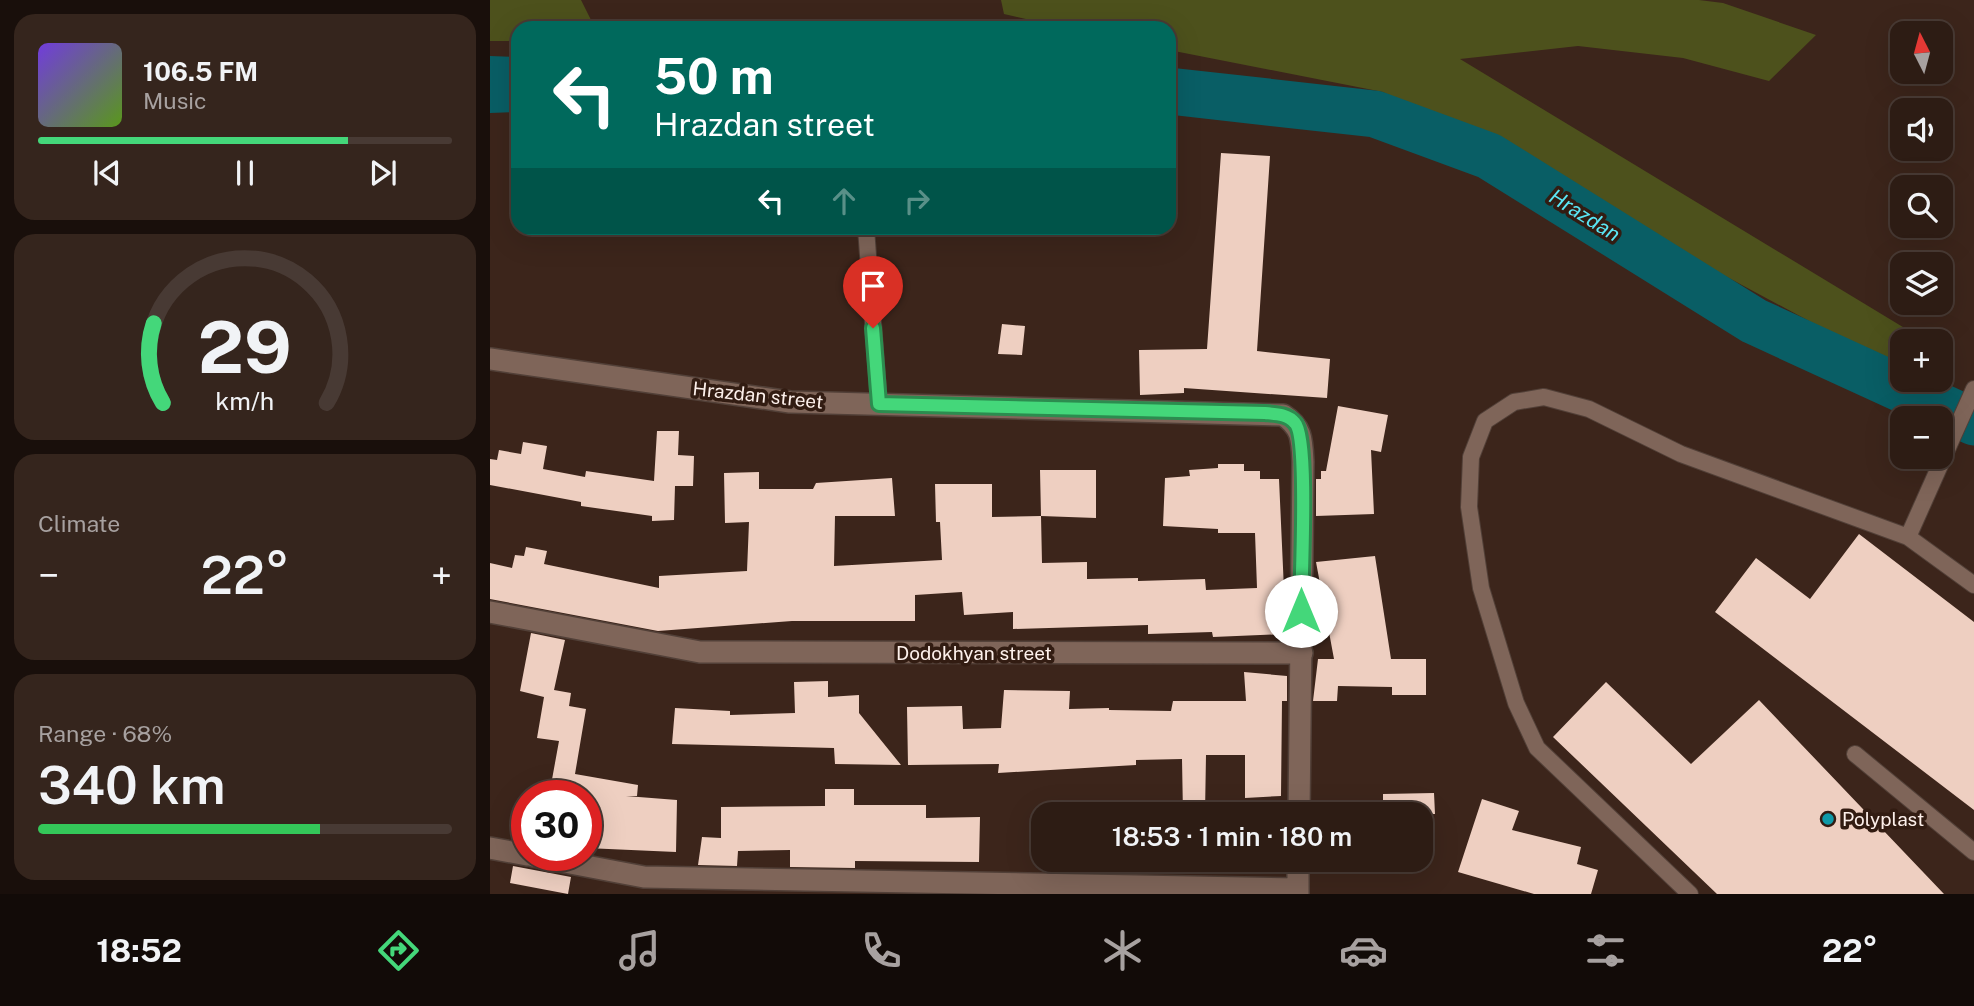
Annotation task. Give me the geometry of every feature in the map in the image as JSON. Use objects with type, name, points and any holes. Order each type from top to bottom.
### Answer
[{"type":"street","name":"Hrazdan street","points":[[490,359],[790,402],[1283,415],[1296,423],[1302,445],[1302,653]]},
{"type":"street","name":"Dodokhyan street","points":[[490,612],[700,652],[1302,653]]},
{"type":"street","points":[[1299,802],[1302,653]]},
{"type":"street","points":[[490,848],[511,852]]},
{"type":"street","points":[[602,869],[644,877],[1298,892],[1298,872]]},
{"type":"lane","points":[[867,235],[879,404]]},
{"type":"lane","points":[[1908,537],[1974,390]]},
{"type":"lane","points":[[1690,894],[1537,748],[1516,703],[1481,588],[1469,507],[1471,457],[1485,421],[1514,402],[1544,397],[1589,409],[1681,454],[1908,537],[1974,585]]},
{"type":"lane","points":[[1855,754],[1974,852]]},
{"type":"green space","points":[[490,0],[581,0],[592,21],[511,21],[511,41],[490,41]]},
{"type":"green space","points":[[1001,0],[1699,0],[1723,3],[1816,35],[1769,81],[1683,58],[1578,46],[1460,59],[1906,329],[1890,329],[1890,365],[1383,92],[1176,51],[1176,21],[1034,21],[1004,14]]},
{"type":"water","points":[[490,56],[511,57],[511,112],[490,113]]},
{"type":"building","points":[[1221,153],[1270,156],[1257,351],[1330,359],[1327,398],[1184,388],[1184,393],[1140,395],[1139,350],[1207,349]]},
{"type":"building","points":[[1002,324],[1025,326],[1022,355],[998,354]]},
{"type":"building","points":[[1338,406],[1388,415],[1381,452],[1371,450],[1374,514],[1316,516],[1316,479],[1321,479],[1321,471],[1326,471]]},
{"type":"building","points":[[657,431],[679,431],[678,455],[694,456],[693,486],[675,486],[674,520],[652,521],[652,516],[581,506],[581,502],[490,485],[490,459],[497,460],[499,450],[521,454],[523,442],[547,446],[543,469],[585,477],[586,471],[654,481]]},
{"type":"building","points":[[1218,464],[1244,464],[1244,471],[1260,471],[1260,479],[1279,479],[1286,634],[1213,637],[1212,632],[1148,634],[1148,625],[1013,629],[1013,612],[964,615],[962,592],[915,595],[915,621],[792,621],[658,631],[490,599],[490,563],[512,568],[515,555],[524,556],[526,547],[547,551],[544,564],[659,588],[659,576],[747,571],[749,522],[725,523],[724,473],[759,472],[759,489],[813,489],[816,483],[892,478],[895,516],[835,516],[834,566],[942,560],[940,522],[936,522],[935,484],[992,484],[992,517],[1041,516],[1042,563],[1087,562],[1087,579],[1205,579],[1206,590],[1257,588],[1255,533],[1218,533],[1218,529],[1163,526],[1165,478],[1190,476],[1189,470],[1218,468]]},
{"type":"building","points":[[1040,470],[1096,470],[1096,518],[1041,516]]},
{"type":"building","points":[[1859,534],[1974,622],[1974,810],[1715,612],[1756,558],[1810,599]]},
{"type":"building","points":[[1375,556],[1391,659],[1426,659],[1426,695],[1392,695],[1392,687],[1338,686],[1337,701],[1313,701],[1318,659],[1334,659],[1316,562]]},
{"type":"building","points":[[531,633],[565,640],[554,690],[571,693],[569,706],[586,709],[575,774],[638,785],[637,796],[626,796],[677,800],[676,852],[602,849],[602,780],[552,780],[559,741],[537,738],[544,697],[520,691]]},
{"type":"building","points":[[1244,672],[1287,676],[1287,701],[1282,701],[1281,796],[1245,798],[1245,755],[1206,755],[1205,802],[1183,802],[1182,759],[1136,760],[1136,765],[998,773],[999,764],[908,765],[907,707],[962,706],[963,729],[1001,728],[1004,690],[1070,691],[1069,709],[1171,711],[1173,701],[1246,701]]},
{"type":"building","points":[[828,681],[828,697],[859,695],[859,713],[901,765],[835,764],[834,748],[672,744],[675,708],[730,711],[730,715],[795,713],[794,682]]},
{"type":"building","points":[[1606,682],[1691,764],[1759,700],[1944,894],[1717,894],[1553,737]]},
{"type":"building","points":[[825,789],[854,789],[854,805],[926,805],[926,818],[980,817],[979,862],[855,861],[855,868],[790,867],[790,850],[738,851],[737,866],[698,865],[702,837],[721,838],[721,807],[825,806]]},
{"type":"building","points":[[1434,793],[1435,814],[1433,802],[1383,802],[1383,794]]},
{"type":"building","points":[[1482,799],[1519,811],[1512,830],[1581,847],[1577,864],[1598,870],[1591,894],[1534,894],[1458,872]]},
{"type":"building","points":[[512,871],[539,871],[571,877],[568,894],[510,883]]},
{"type":"waterway","name":"Hrazdan","points":[[1176,92],[1375,114],[1489,156],[1754,321],[1974,422]]},
{"type":"place","name":"Polyplast","points":[[1828,819]]},
{"type":"route","points":[[873,328],[879,404],[1265,413],[1283,415],[1296,423],[1301,434],[1303,462],[1301,611]]}]
